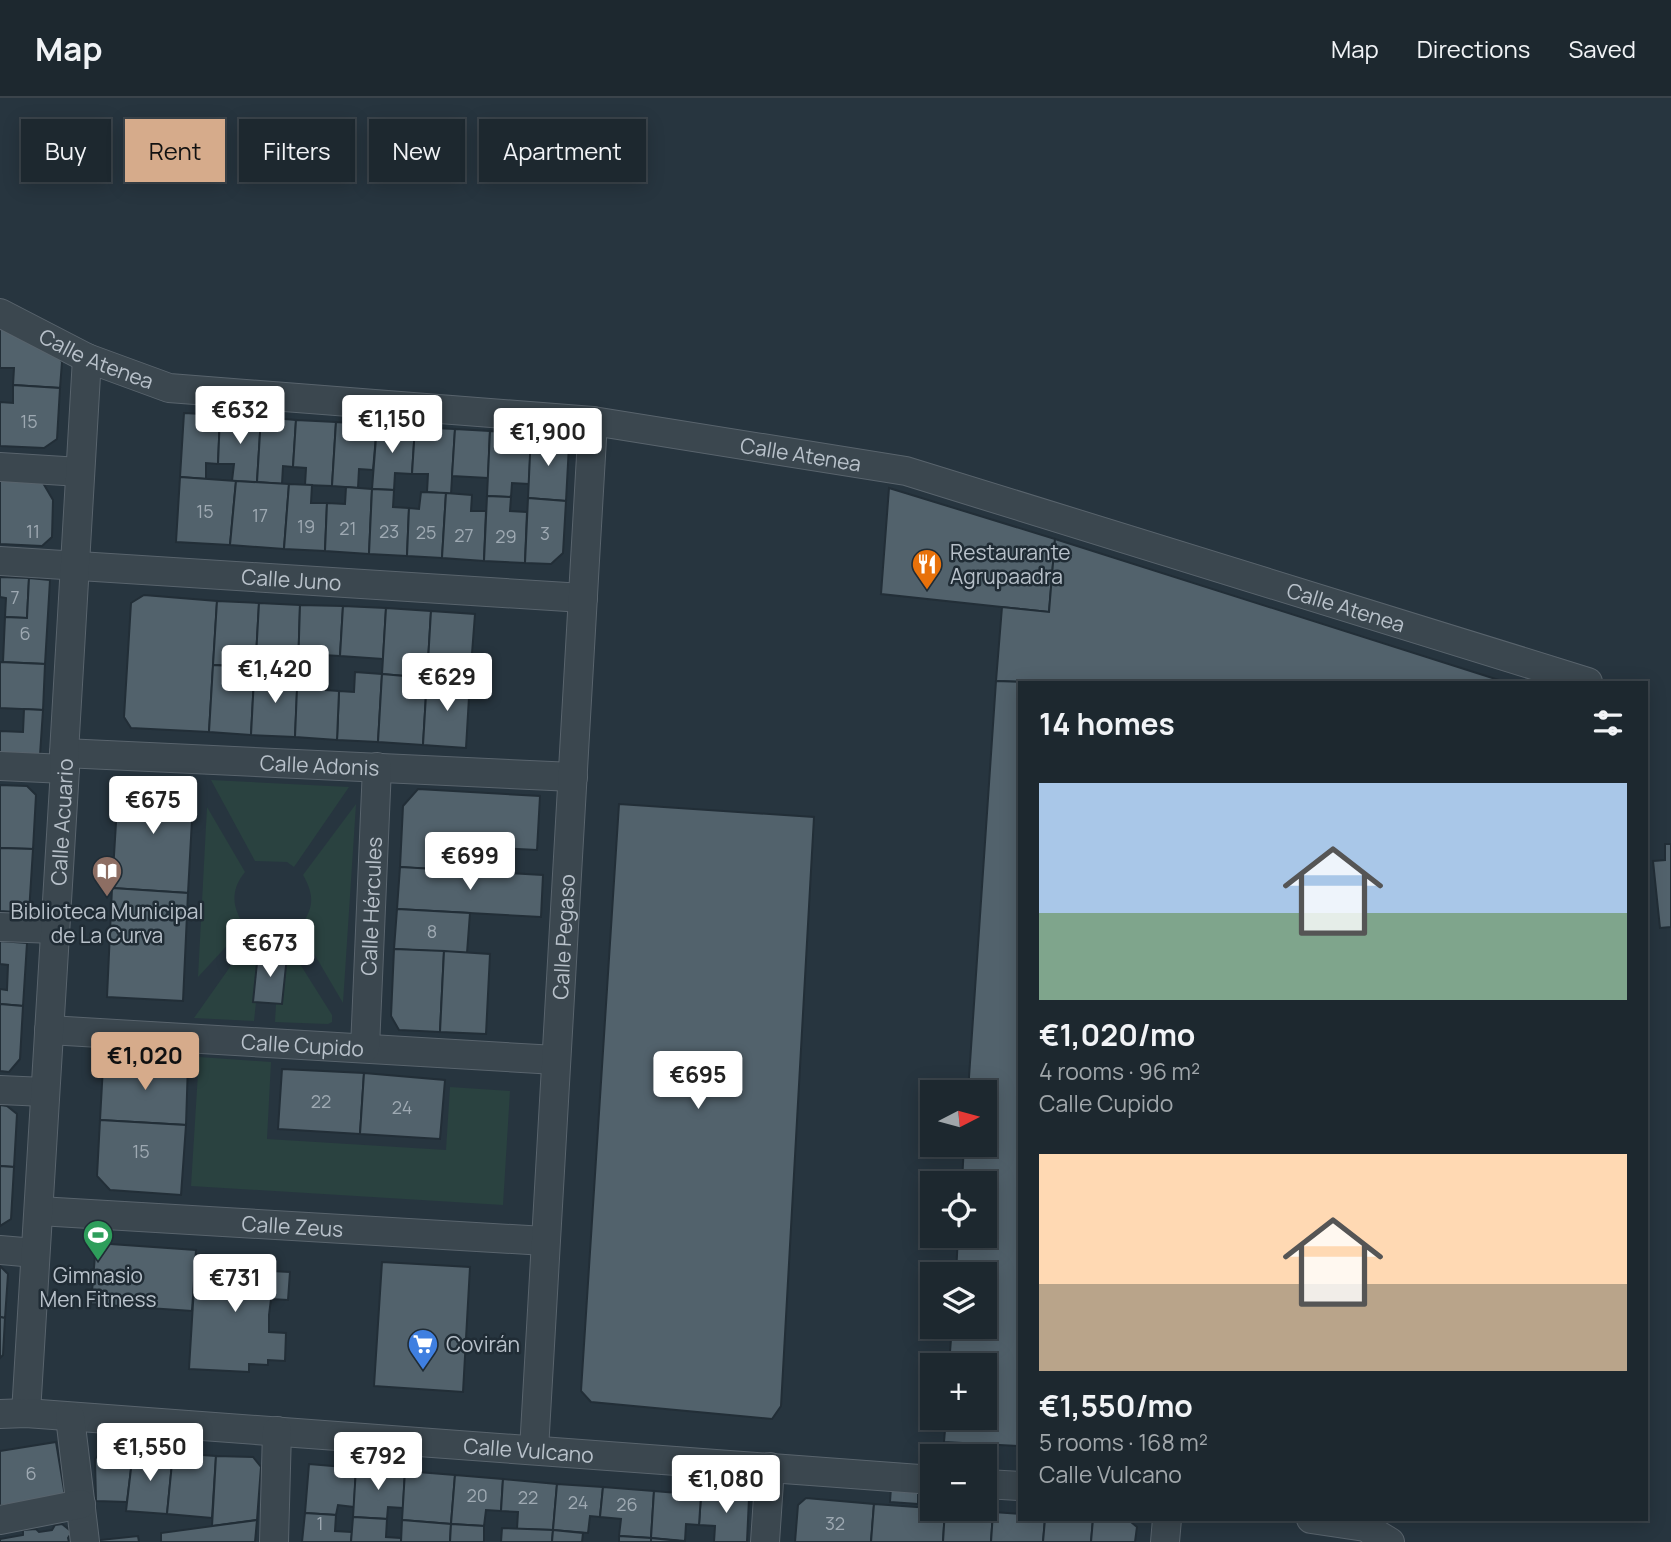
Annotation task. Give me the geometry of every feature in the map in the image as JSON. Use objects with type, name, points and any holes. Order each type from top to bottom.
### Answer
[{"type":"street","name":"Calle Atenea","points":[[0,313],[87,358],[169,387],[593,421],[906,471],[1585,681]]},
{"type":"street","name":"Calle Acuario","points":[[13,1414],[36,1253],[39,1212],[87,358]]},
{"type":"street","name":"Calle Pegaso","points":[[534,1450],[593,421]]},
{"type":"street","points":[[0,467],[80,471]]},
{"type":"street","name":"Calle Juno","points":[[0,561],[583,598]]},
{"type":"street","name":"Calle Adonis","points":[[0,766],[65,761],[377,767],[573,777]]},
{"type":"street","name":"Calle Hércules","points":[[365,1048],[377,767]]},
{"type":"street","points":[[0,927],[55,929]]},
{"type":"street","name":"Calle Cupido","points":[[49,1030],[556,1060]]},
{"type":"street","points":[[0,1090],[45,1092]]},
{"type":"street","name":"Calle Zeus","points":[[39,1212],[545,1241]]},
{"type":"street","points":[[0,1250],[36,1253]]},
{"type":"street","name":"Calle Vulcano","points":[[13,1414],[920,1479]]},
{"type":"street","points":[[70,1417],[85,1542]]},
{"type":"street","points":[[274,1542],[277,1432]]},
{"type":"street","points":[[765,1542],[770,1468]]},
{"type":"street","points":[[997,1485],[1018,1486]]},
{"type":"street","points":[[0,1520],[81,1504]]},
{"type":"street","points":[[1165,1542],[1167,1521]]},
{"type":"street","points":[[1322,1521],[1365,1529],[1390,1542]]},
{"type":"green space","points":[[211,780],[349,787],[294,867],[287,862],[255,861]]},
{"type":"green space","points":[[356,804],[343,1003],[299,928],[308,915],[311,902],[310,889],[303,875]]},
{"type":"green space","points":[[207,807],[245,872],[237,886],[234,899],[237,912],[245,926],[198,977]]},
{"type":"green space","points":[[254,933],[266,938],[265,954],[258,953],[253,1001],[256,1002],[254,1021],[194,1018]]},
{"type":"green space","points":[[278,937],[283,937],[332,1015],[332,1022],[275,1022],[276,1004],[282,1004],[287,956],[278,955]]},
{"type":"green space","points":[[199,1057],[271,1062],[267,1139],[446,1150],[450,1087],[510,1091],[503,1205],[191,1186]]},
{"type":"building","points":[[0,322],[54,347],[62,362],[60,388],[13,385],[14,368],[0,368]]},
{"type":"building","points":[[13,385],[60,388],[57,439],[44,448],[0,446],[0,402],[13,403]]},
{"type":"building","points":[[184,413],[220,415],[218,464],[206,463],[206,479],[180,477]]},
{"type":"building","points":[[220,415],[261,417],[257,482],[232,481],[234,464],[218,464]]},
{"type":"building","points":[[261,417],[296,420],[293,467],[283,466],[282,484],[257,482]]},
{"type":"building","points":[[296,420],[336,422],[332,486],[305,485],[306,468],[293,467]]},
{"type":"building","points":[[336,422],[377,425],[373,470],[359,469],[358,488],[332,486]]},
{"type":"building","points":[[377,425],[415,427],[412,474],[395,473],[394,490],[372,489]]},
{"type":"building","points":[[415,427],[455,429],[451,494],[427,492],[428,474],[412,474]]},
{"type":"building","points":[[455,429],[490,431],[488,478],[452,476]]},
{"type":"building","points":[[490,431],[531,434],[529,484],[512,483],[511,497],[487,496]]},
{"type":"building","points":[[531,434],[557,435],[569,445],[566,501],[528,498]]},
{"type":"building","points":[[180,477],[236,481],[230,545],[176,542]]},
{"type":"building","points":[[0,480],[43,483],[53,500],[52,537],[42,546],[0,544]]},
{"type":"building","points":[[236,481],[289,484],[284,549],[230,545]]},
{"type":"building","points":[[289,484],[312,485],[311,503],[327,503],[325,551],[284,549]]},
{"type":"building","points":[[346,487],[372,489],[369,554],[325,551],[327,503],[345,504]]},
{"type":"building","points":[[889,488],[1055,539],[1049,612],[881,594]]},
{"type":"building","points":[[372,489],[394,490],[393,507],[409,508],[407,556],[369,554]]},
{"type":"building","points":[[421,492],[446,493],[442,558],[407,556],[409,508],[419,509]]},
{"type":"building","points":[[446,493],[472,495],[471,511],[486,511],[484,561],[442,558]]},
{"type":"building","points":[[487,496],[511,497],[510,511],[527,512],[525,563],[484,561]]},
{"type":"building","points":[[528,498],[566,501],[563,553],[551,564],[525,563]]},
{"type":"building","points":[[1055,539],[1502,681],[996,681],[1002,607],[1049,612]]},
{"type":"building","points":[[0,577],[29,578],[27,618],[5,617],[6,598],[0,597]]},
{"type":"building","points":[[29,578],[50,580],[45,664],[3,662],[5,617],[27,618]]},
{"type":"building","points":[[144,595],[217,601],[209,732],[131,728],[124,717],[131,603]]},
{"type":"building","points":[[217,601],[259,603],[256,657],[234,655],[233,666],[213,665]]},
{"type":"building","points":[[259,603],[300,605],[298,670],[279,670],[279,658],[256,657]]},
{"type":"building","points":[[300,605],[343,606],[340,656],[323,655],[322,672],[298,670]]},
{"type":"building","points":[[343,606],[386,608],[383,659],[340,656]]},
{"type":"building","points":[[386,608],[431,611],[427,678],[382,674]]},
{"type":"building","points":[[431,611],[475,614],[470,680],[427,678]]},
{"type":"building","points":[[0,662],[45,664],[43,710],[0,708]]},
{"type":"building","points":[[213,665],[233,666],[232,677],[254,678],[251,735],[209,732]]},
{"type":"building","points":[[279,670],[298,670],[295,737],[251,735],[254,678],[278,680]]},
{"type":"building","points":[[355,672],[382,674],[378,742],[337,740],[339,691],[354,692]]},
{"type":"building","points":[[382,674],[427,678],[423,745],[378,742]]},
{"type":"building","points":[[427,678],[470,680],[466,748],[423,745]]},
{"type":"building","points":[[996,681],[1018,682],[1018,1446],[944,1442],[945,1430],[997,1430],[997,1353],[950,1353],[951,1339],[997,1339],[997,1262],[957,1262],[957,1248],[997,1248],[997,1171],[963,1171],[963,1157],[998,1157],[998,1080],[969,1080]]},
{"type":"building","points":[[297,688],[339,691],[337,740],[295,737]]},
{"type":"building","points":[[24,709],[43,710],[40,755],[0,753],[0,731],[23,732]]},
{"type":"building","points":[[133,779],[194,783],[188,893],[112,888],[118,790]]},
{"type":"building","points":[[0,785],[27,786],[36,795],[33,849],[0,848]]},
{"type":"building","points":[[418,789],[540,796],[537,850],[462,846],[460,871],[400,867],[403,806]]},
{"type":"building","points":[[619,804],[814,817],[781,1406],[772,1419],[591,1402],[581,1391]]},
{"type":"building","points":[[1665,844],[1671,844],[1671,927],[1660,928],[1653,861],[1665,860]]},
{"type":"building","points":[[0,848],[33,849],[29,913],[0,911]]},
{"type":"building","points":[[400,867],[543,875],[541,917],[397,909]]},
{"type":"building","points":[[112,888],[188,893],[183,1001],[107,997]]},
{"type":"building","points":[[397,909],[470,913],[467,953],[394,949]]},
{"type":"building","points":[[0,941],[27,943],[23,1006],[0,1004],[0,989],[7,990],[8,965],[0,964]]},
{"type":"building","points":[[394,949],[444,951],[440,1032],[399,1030],[391,1016]]},
{"type":"building","points":[[444,951],[490,954],[486,1034],[440,1032]]},
{"type":"building","points":[[258,953],[287,956],[282,1004],[253,1002]]},
{"type":"building","points":[[0,1004],[23,1006],[20,1059],[9,1072],[0,1071]]},
{"type":"building","points":[[115,1058],[188,1063],[186,1125],[100,1120],[103,1066]]},
{"type":"building","points":[[282,1069],[364,1073],[360,1134],[278,1129]]},
{"type":"building","points":[[364,1073],[445,1080],[440,1139],[360,1134]]},
{"type":"building","points":[[0,1105],[7,1106],[17,1114],[14,1167],[0,1166]]},
{"type":"building","points":[[100,1120],[186,1125],[181,1195],[110,1190],[97,1176]]},
{"type":"building","points":[[0,1166],[14,1167],[11,1219],[0,1226]]},
{"type":"building","points":[[96,1243],[196,1250],[192,1311],[91,1304]]},
{"type":"building","points":[[196,1254],[254,1257],[254,1265],[273,1266],[272,1271],[290,1272],[288,1300],[271,1299],[269,1315],[269,1332],[286,1333],[285,1361],[268,1360],[268,1365],[249,1364],[249,1372],[189,1369]]},
{"type":"building","points":[[382,1262],[470,1267],[463,1392],[374,1386]]},
{"type":"building","points":[[0,1266],[8,1274],[5,1318],[0,1317]]},
{"type":"building","points":[[0,1317],[5,1318],[3,1355],[0,1358]]},
{"type":"building","points":[[56,1442],[65,1496],[0,1506],[0,1451]]},
{"type":"building","points":[[116,1451],[133,1452],[127,1502],[96,1501],[95,1459],[99,1454],[115,1457]]},
{"type":"building","points":[[133,1452],[173,1453],[167,1514],[126,1511]]},
{"type":"building","points":[[173,1453],[216,1456],[212,1518],[167,1514]]},
{"type":"building","points":[[216,1456],[253,1457],[261,1467],[257,1520],[212,1526]]},
{"type":"building","points":[[309,1464],[356,1468],[354,1507],[338,1505],[336,1515],[305,1513]]},
{"type":"building","points":[[356,1468],[405,1471],[403,1508],[388,1507],[387,1519],[353,1517]]},
{"type":"building","points":[[405,1471],[455,1475],[451,1524],[402,1520]]},
{"type":"building","points":[[455,1475],[503,1479],[501,1511],[486,1510],[484,1526],[451,1524]]},
{"type":"building","points":[[503,1479],[557,1484],[553,1530],[517,1529],[518,1512],[501,1511]]},
{"type":"building","points":[[557,1484],[603,1487],[600,1517],[590,1516],[588,1533],[553,1530]]},
{"type":"building","points":[[603,1487],[654,1491],[651,1538],[619,1536],[621,1519],[600,1517]]},
{"type":"building","points":[[891,1487],[918,1488],[918,1504],[890,1502]]},
{"type":"building","points":[[717,1488],[740,1490],[740,1497],[749,1498],[747,1542],[714,1542],[715,1526],[699,1525],[701,1495],[716,1496]]},
{"type":"building","points":[[654,1491],[701,1495],[699,1525],[686,1524],[685,1541],[651,1538]]},
{"type":"building","points":[[806,1498],[874,1504],[871,1542],[795,1542],[798,1505]]},
{"type":"building","points":[[874,1504],[920,1507],[920,1521],[944,1521],[943,1542],[871,1542]]},
{"type":"building","points":[[997,1512],[1018,1514],[1018,1521],[1045,1521],[1043,1542],[991,1542],[992,1521],[997,1521]]},
{"type":"building","points":[[305,1513],[336,1515],[335,1531],[352,1532],[351,1542],[302,1542]]},
{"type":"building","points":[[353,1517],[387,1519],[386,1537],[401,1538],[401,1542],[351,1542]]},
{"type":"building","points":[[257,1520],[255,1542],[161,1542],[161,1533]]},
{"type":"building","points":[[402,1520],[451,1524],[450,1542],[401,1542]]},
{"type":"building","points":[[944,1521],[992,1521],[991,1542],[943,1542]]},
{"type":"building","points":[[1045,1521],[1093,1521],[1091,1542],[1043,1542]]},
{"type":"building","points":[[1093,1521],[1131,1522],[1137,1527],[1135,1542],[1091,1542]]},
{"type":"building","points":[[62,1524],[72,1532],[68,1538],[69,1542],[0,1542],[0,1539],[23,1535],[23,1530],[52,1530],[55,1525]]},
{"type":"building","points":[[451,1524],[484,1526],[484,1542],[450,1542]]},
{"type":"building","points":[[502,1528],[553,1530],[552,1542],[501,1542]]},
{"type":"building","points":[[553,1530],[583,1533],[582,1542],[552,1542]]},
{"type":"building","points":[[138,1536],[139,1542],[100,1540]]},
{"type":"building","points":[[619,1536],[651,1538],[651,1542],[619,1542]]},
{"type":"building","points":[[651,1538],[680,1541],[651,1542]]},
{"type":"place","name":"Restaurante Agrupaadra","points":[[927,591]]},
{"type":"place","name":"Biblioteca Municipal de La Curva","points":[[107,898]]},
{"type":"place","name":"Gimnasio Men Fitness","points":[[98,1262]]},
{"type":"place","name":"Covirán","points":[[423,1371]]}]
